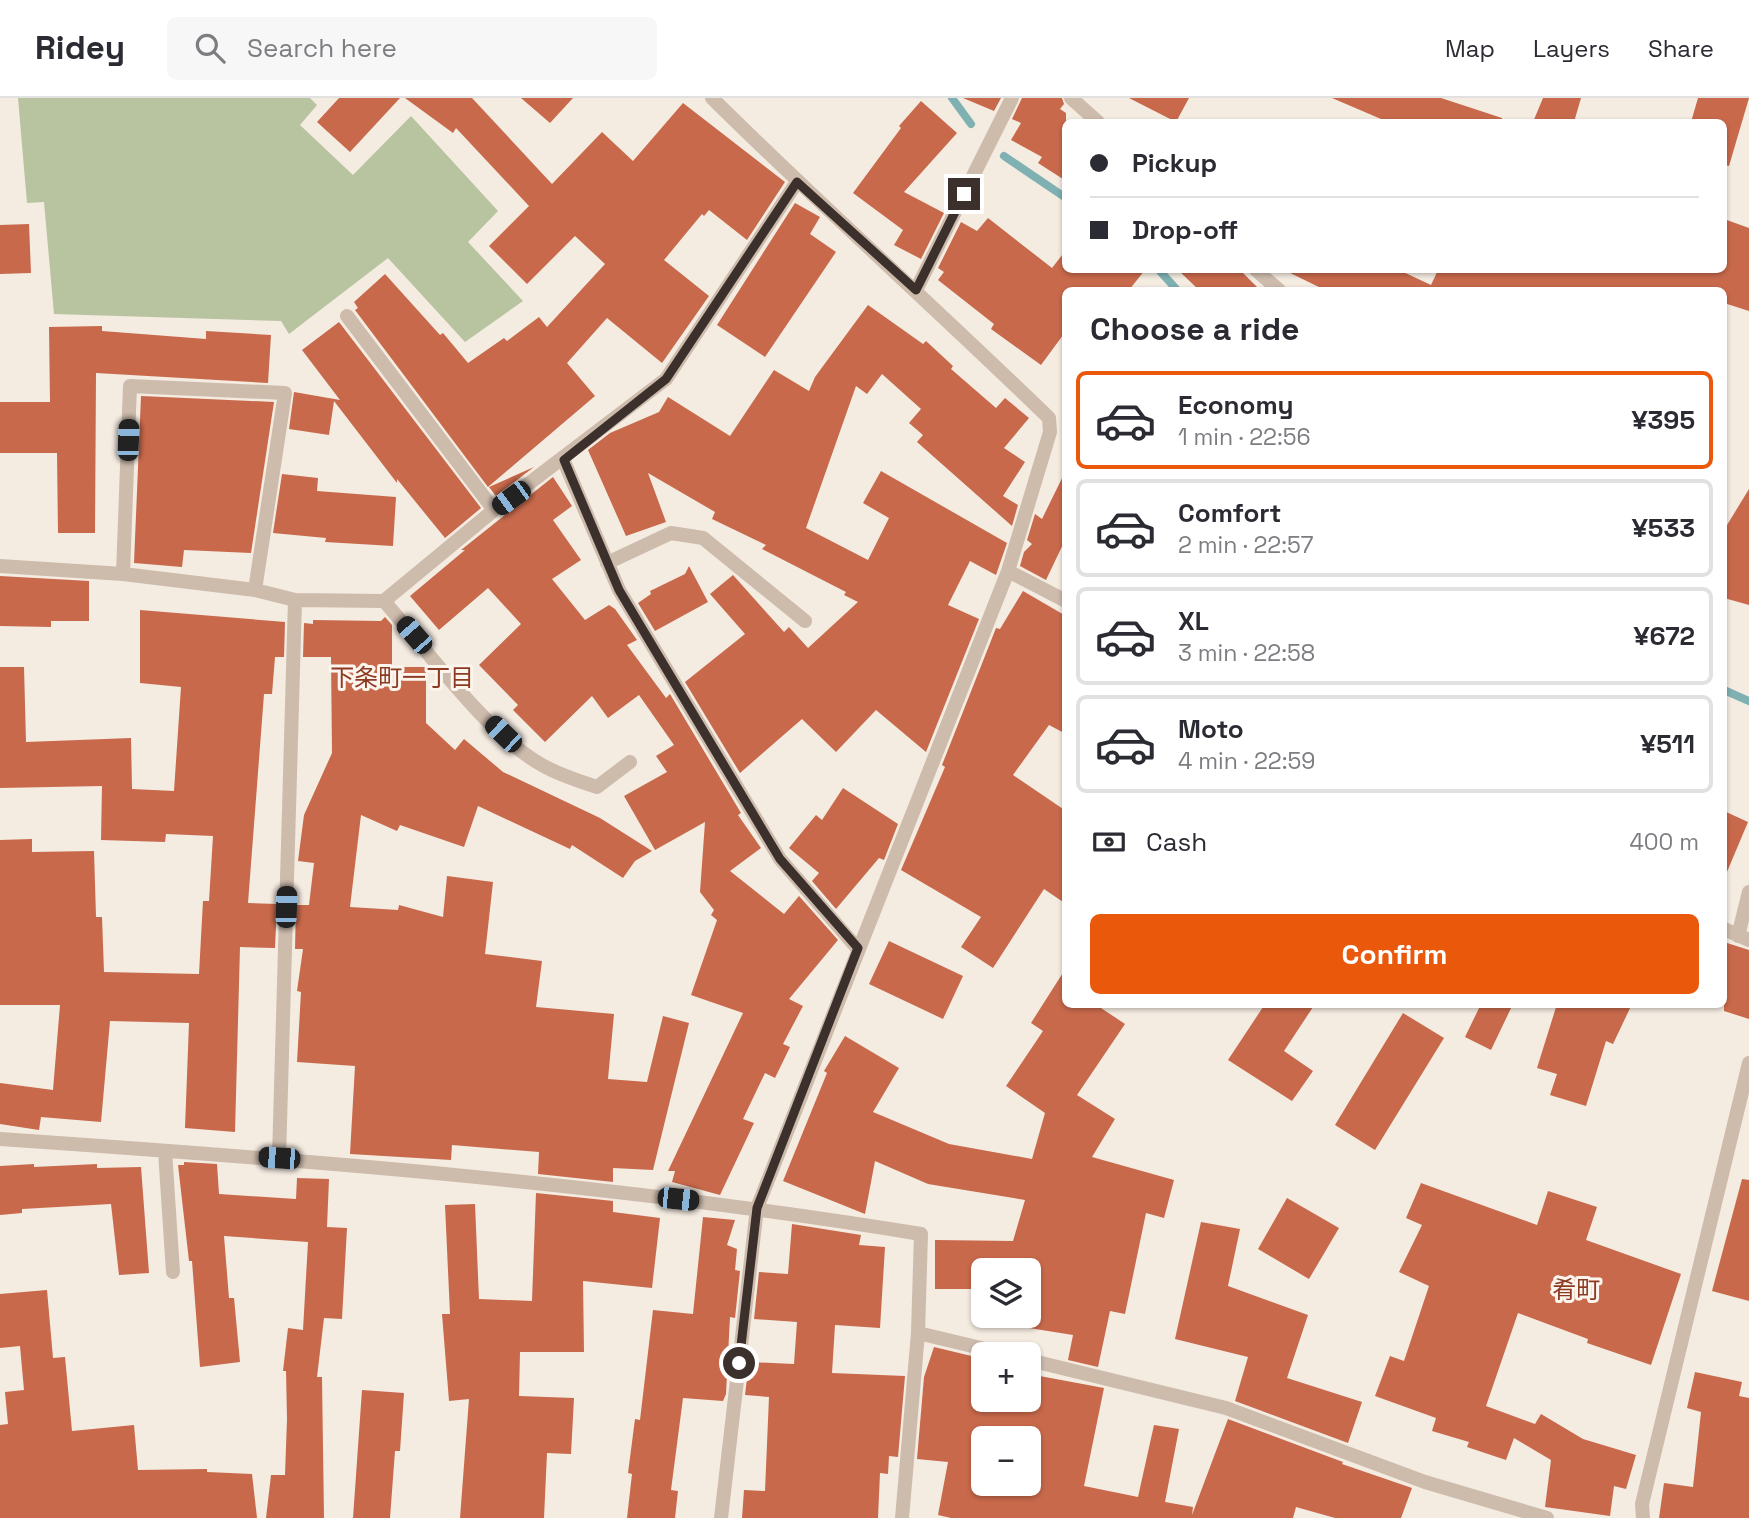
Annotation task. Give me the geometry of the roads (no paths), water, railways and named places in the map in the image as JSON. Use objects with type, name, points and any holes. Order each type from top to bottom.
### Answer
[{"type":"lane","points":[[712,98],[797,182],[916,290],[1049,418],[1049,432],[1008,571],[757,1208],[721,1518]]},
{"type":"lane","points":[[916,290],[1012,98]]},
{"type":"lane","points":[[1071,98],[1095,119]]},
{"type":"lane","points":[[0,566],[123,574],[255,590],[295,600],[384,601],[494,510],[564,460],[666,379],[797,182]]},
{"type":"lane","points":[[1259,273],[1276,287]]},
{"type":"lane","points":[[347,316],[494,510]]},
{"type":"lane","points":[[123,574],[130,386],[285,393],[255,590]]},
{"type":"lane","points":[[564,460],[619,590],[780,859],[858,948]]},
{"type":"lane","points":[[607,563],[671,533],[703,538],[805,621]]},
{"type":"lane","points":[[1008,571],[1062,599]]},
{"type":"lane","points":[[279,1158],[295,600]]},
{"type":"lane","points":[[384,601],[486,719],[519,750],[542,766],[597,787],[630,762]]},
{"type":"lane","points":[[1727,930],[1743,938],[1749,892]]},
{"type":"lane","points":[[1643,1518],[1642,1504],[1749,1063]]},
{"type":"lane","points":[[0,1139],[279,1158],[757,1208],[921,1234],[918,1333],[902,1518]]},
{"type":"lane","points":[[165,1150],[173,1272]]},
{"type":"lane","points":[[918,1333],[971,1346]]},
{"type":"lane","points":[[1041,1363],[1226,1408],[1425,1482],[1547,1518]]},
{"type":"waterway","points":[[952,98],[971,124]]},
{"type":"waterway","points":[[1004,156],[1062,195]]},
{"type":"waterway","points":[[1162,273],[1174,287]]},
{"type":"waterway","points":[[1727,691],[1749,701]]},
{"type":"district","name":"下条町一丁目","points":[[402,678]]},
{"type":"district","name":"肴町","points":[[1576,1290]]}]
